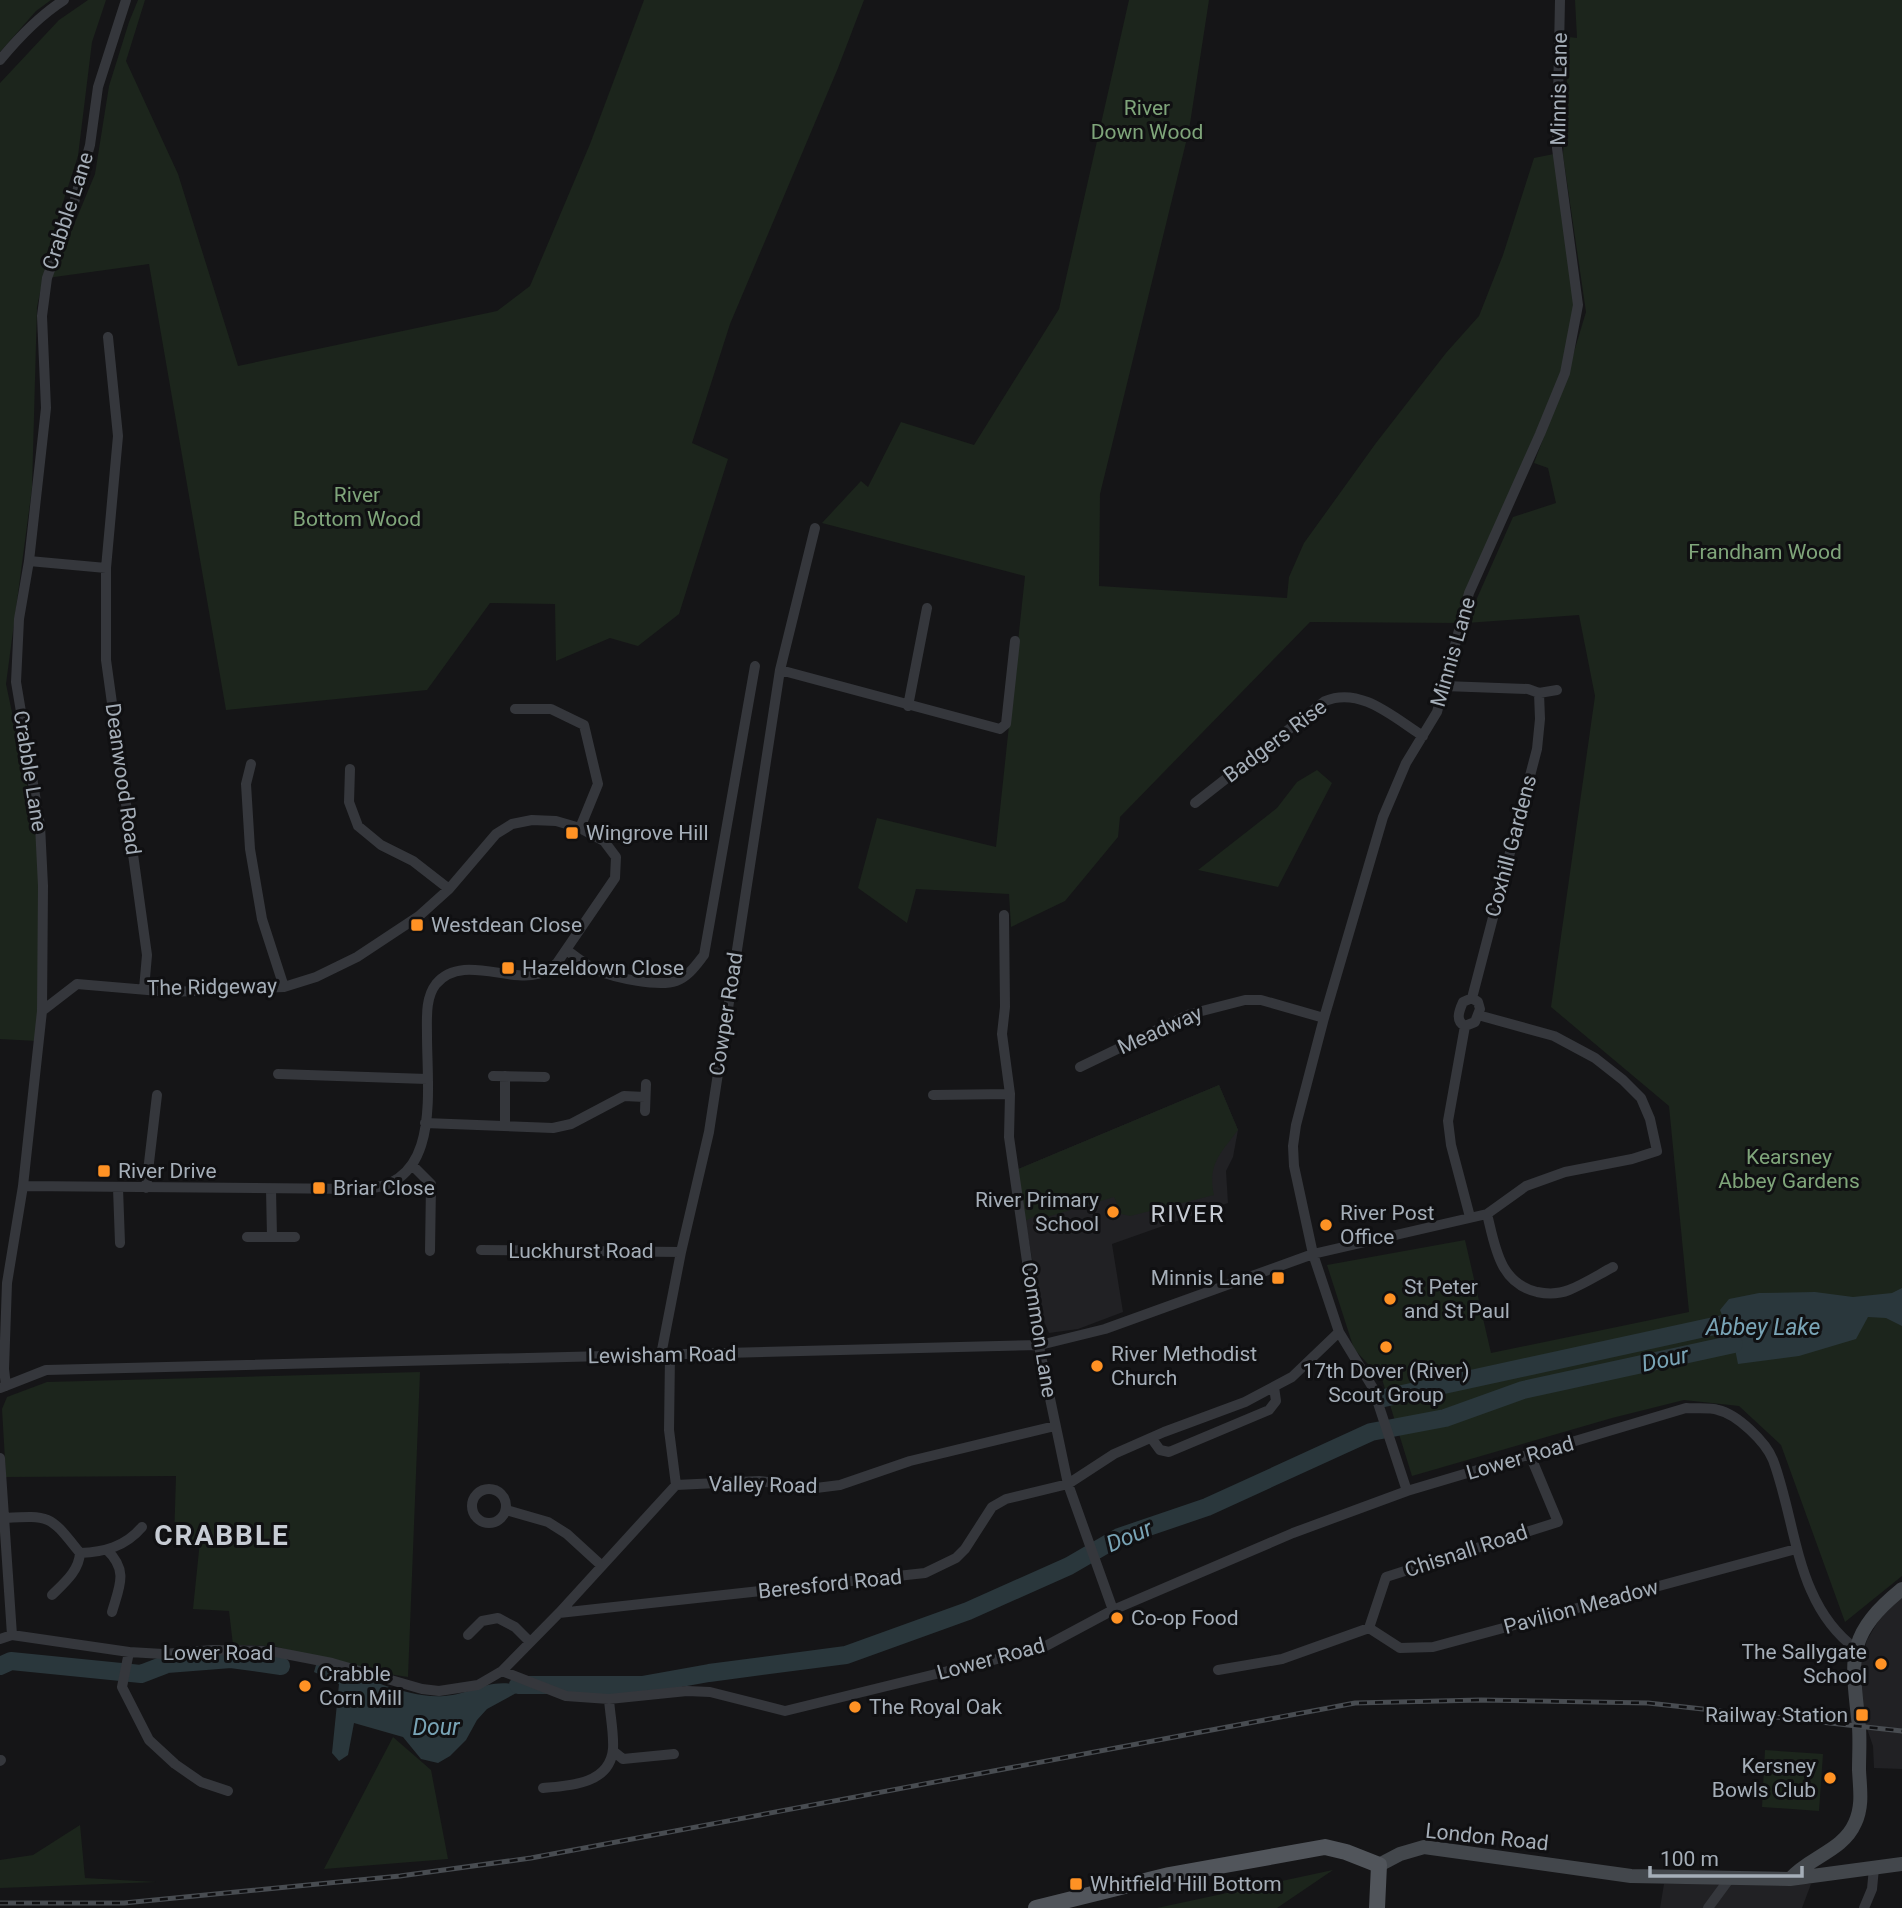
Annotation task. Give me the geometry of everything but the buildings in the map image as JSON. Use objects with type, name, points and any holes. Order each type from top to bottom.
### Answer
[{"type":"main road","points":[[1036,1908],[1169,1875],[1325,1847],[1380,1865],[1377,1908]]},
{"type":"street","points":[[0,60],[32,25],[64,0]]},
{"type":"street","name":"Crabble Lane","points":[[3,1387],[7,1283],[23,1186],[42,1011],[40,825],[16,682],[19,619],[29,561],[46,408],[42,316],[47,278],[90,145],[98,87],[126,0]]},
{"type":"street","name":"Minnis Lane","points":[[1407,1491],[1373,1388],[1339,1332],[1313,1254],[1294,1166],[1293,1146],[1324,1018],[1383,817],[1406,763],[1437,712],[1469,593],[1564,373],[1578,305],[1557,148],[1560,0]]},
{"type":"street","name":"Deanwood Road","points":[[107,337],[118,436],[106,568],[106,660],[147,955],[144,989]]},
{"type":"street","name":"Cowper Road","points":[[676,1485],[668,1430],[666,1355],[681,1252],[709,1132],[780,670],[815,528]]},
{"type":"street","points":[[29,561],[106,568]]},
{"type":"street","points":[[908,706],[927,608]]},
{"type":"street","points":[[780,670],[997,730],[1006,724],[1015,640]]},
{"type":"street","points":[[23,1186],[374,1189],[388,1186],[412,1165],[425,1139],[427,1007],[436,984],[445,977],[465,970],[538,974],[557,963],[566,950],[601,972],[640,981],[676,981],[692,972],[704,955],[755,666]]},
{"type":"street","points":[[1444,685],[1528,689],[1539,693],[1557,690]]},
{"type":"street","name":"Coxhill Gardens","points":[[1470,1217],[1451,1145],[1448,1121],[1465,1026],[1458,1018],[1463,1002],[1472,998],[1536,749],[1540,719],[1539,693]]},
{"type":"street","name":"Badgers Rise","points":[[1195,803],[1208,799],[1325,701],[1333,698],[1345,696],[1363,700],[1423,736]]},
{"type":"street","points":[[515,709],[551,709],[584,725],[598,784],[580,828]]},
{"type":"street","points":[[251,764],[246,784],[250,849],[262,919],[284,987]]},
{"type":"street","points":[[350,769],[349,802],[358,826],[381,845],[413,861],[449,889]]},
{"type":"street","name":"The Ridgeway","points":[[42,1011],[77,984],[171,992],[284,987],[316,977],[357,957],[419,916],[449,889],[496,834],[512,824],[532,820],[556,821],[580,828],[604,842],[616,857],[615,878],[566,950]]},
{"type":"street","name":"Common Lane","points":[[1004,915],[1005,1007],[1002,1034],[1010,1094],[1009,1137],[1014,1182],[1055,1426],[1068,1484],[1113,1610]]},
{"type":"street","points":[[1465,1026],[1475,1022],[1478,1015],[1478,1002],[1472,998]]},
{"type":"street","name":"Meadway","points":[[1080,1067],[1190,1014],[1245,1000],[1261,1000],[1324,1018]]},
{"type":"street","points":[[1478,1015],[1554,1036],[1595,1058],[1641,1098],[1650,1119],[1657,1151],[1632,1159],[1565,1172],[1526,1186],[1487,1214],[1504,1270],[1513,1281],[1530,1290],[1546,1294],[1567,1292],[1612,1267]]},
{"type":"street","points":[[278,1074],[427,1079]]},
{"type":"street","points":[[493,1076],[545,1077]]},
{"type":"street","points":[[505,1076],[505,1126]]},
{"type":"street","points":[[645,1111],[646,1084]]},
{"type":"street","points":[[933,1095],[1010,1094]]},
{"type":"street","points":[[146,1188],[157,1095]]},
{"type":"street","points":[[425,1123],[562,1126],[571,1124],[624,1096],[645,1097]]},
{"type":"street","points":[[412,1165],[426,1176],[431,1184],[430,1251]]},
{"type":"street","points":[[118,1188],[120,1243]]},
{"type":"street","points":[[271,1189],[272,1237]]},
{"type":"street","name":"Lewisham Road","points":[[3,1387],[46,1370],[1041,1345],[1105,1329],[1313,1254],[1487,1214]]},
{"type":"street","points":[[247,1237],[295,1237]]},
{"type":"street","name":"Luckhurst Road","points":[[481,1250],[681,1252]]},
{"type":"street","name":"Beresford Road","points":[[559,1613],[925,1573],[956,1558],[965,1549],[992,1507],[1006,1499],[1068,1484],[1114,1454],[1245,1402],[1292,1377],[1339,1332]]},
{"type":"street","points":[[1152,1439],[1160,1450],[1169,1452],[1269,1410],[1276,1401],[1273,1387]]},
{"type":"street","name":"Lower Road","points":[[0,1639],[12,1635],[129,1652],[163,1654],[213,1650],[270,1651],[332,1663],[379,1678],[439,1691],[478,1685],[502,1671],[566,1696],[609,1699],[687,1690],[710,1692],[785,1711],[1042,1648],[1113,1610],[1293,1533],[1407,1491],[1686,1408],[1719,1410],[1756,1434],[1772,1457],[1813,1597],[1833,1629],[1856,1649]]},
{"type":"street","name":"Valley Road","points":[[676,1485],[759,1481],[816,1488],[840,1485],[910,1461],[1055,1426]]},
{"type":"street","name":"Chisnall Road","points":[[1369,1628],[1386,1577],[1558,1522],[1530,1455]]},
{"type":"street","points":[[0,1458],[12,1635]]},
{"type":"street","points":[[502,1671],[676,1485]]},
{"type":"street","points":[[506,1510],[548,1522],[567,1534],[602,1566]]},
{"type":"street","points":[[5,1518],[37,1516],[50,1519],[80,1553],[79,1562],[68,1579],[52,1595]]},
{"type":"street","points":[[80,1553],[107,1550],[125,1542],[142,1527]]},
{"type":"street","name":"Pavilion Meadow","points":[[1369,1628],[1400,1648],[1433,1647],[1797,1549]]},
{"type":"street","points":[[107,1550],[120,1565],[121,1576],[112,1612]]},
{"type":"street","points":[[1790,1879],[1800,1869],[1827,1853],[1845,1838],[1854,1826],[1859,1812],[1859,1732],[1852,1667],[1863,1630],[1879,1608],[1902,1588]]},
{"type":"street","points":[[468,1635],[482,1621],[498,1618],[515,1626],[530,1642]]},
{"type":"street","points":[[1218,1670],[1282,1658],[1369,1628]]},
{"type":"street","points":[[129,1652],[122,1687],[149,1740],[201,1782],[228,1791]]},
{"type":"street","points":[[543,1787],[567,1786],[593,1780],[605,1769],[613,1751],[609,1699]]},
{"type":"street","points":[[613,1751],[623,1759],[674,1754]]},
{"type":"street","name":"London Road","points":[[1380,1865],[1400,1854],[1424,1847],[1631,1876],[1790,1879],[1902,1864]]},
{"type":"street","points":[[1864,1908],[1872,1889],[1874,1868]]},
{"type":"street","points":[[1708,1908],[1731,1878]]},
{"type":"shaded area","name":"River Primary School","points":[[1219,1085],[1238,1130],[1233,1157],[1226,1171],[1228,1203],[1112,1244],[1123,1312],[1078,1329],[1049,1333],[1043,1319],[1016,1170]]},
{"type":"shaded area","name":"The Sallygate School","points":[[1902,1594],[1902,1769],[1874,1768],[1873,1746],[1863,1717],[1858,1673],[1867,1640],[1882,1615]]},
{"type":"shaded area","points":[[1664,1884],[1811,1884],[1802,1908],[1660,1908]]},
{"type":"green space","points":[[0,0],[51,0],[36,11],[0,52]]},
{"type":"green space","points":[[88,0],[106,0],[92,42],[78,156],[52,236],[37,307],[32,488],[6,684],[38,836],[42,1011],[37,1041],[0,1039],[0,83],[59,20]]},
{"type":"green space","name":"River Bottom Wood","points":[[138,0],[145,0],[126,61],[178,174],[238,366],[497,311],[530,286],[590,144],[644,0],[864,0],[730,324],[692,443],[728,459],[679,614],[638,646],[610,638],[556,661],[555,604],[490,603],[427,690],[226,710],[149,264],[47,278],[66,244],[95,174],[109,86]]},
{"type":"green space","name":"River Down Wood","points":[[1129,0],[1209,0],[1189,130],[1100,494],[1099,586],[1287,598],[1289,577],[1304,543],[1376,443],[1446,353],[1479,316],[1503,255],[1534,158],[1554,154],[1578,305],[1565,373],[1459,623],[1310,622],[1120,817],[1118,837],[1065,901],[1011,927],[1009,894],[916,889],[907,923],[858,888],[877,818],[996,847],[1025,576],[822,523],[861,481],[868,487],[901,422],[974,445],[1059,309]]},
{"type":"green space","points":[[1575,0],[1902,0],[1902,1576],[1845,1622],[1781,1445],[1739,1406],[1684,1400],[1412,1476],[1382,1379],[1354,1349],[1327,1265],[1465,1240],[1491,1353],[1689,1312],[1669,1106],[1551,1007],[1595,696],[1579,615],[1466,623],[1513,517],[1556,503],[1548,468],[1534,463],[1567,375],[1586,312],[1563,155],[1569,37],[1577,38]]},
{"type":"green space","points":[[1317,770],[1332,783],[1278,887],[1198,870],[1277,808],[1297,782]]},
{"type":"green space","points":[[1219,1085],[1238,1130],[1221,1152],[1214,1167],[1214,1195],[1130,1216],[1121,1214],[1114,1197],[1037,1220],[1035,1216],[1025,1221],[1016,1170]]},
{"type":"green space","points":[[420,1372],[408,1677],[368,1671],[274,1646],[233,1645],[229,1611],[193,1609],[200,1541],[174,1541],[176,1476],[6,1477],[2,1409],[7,1397],[47,1382]]},
{"type":"green space","points":[[393,1737],[431,1770],[448,1859],[324,1869]]},
{"type":"green space","points":[[1765,1750],[1823,1754],[1819,1811],[1762,1807]]},
{"type":"green space","points":[[80,1825],[85,1878],[156,1882],[0,1888],[0,1860],[33,1855]]},
{"type":"green space","points":[[1333,1870],[1277,1908],[1157,1908]]},
{"type":"water","name":"Abbey Lake","points":[[1902,1288],[1902,1326],[1886,1318],[1868,1317],[1856,1339],[1799,1356],[1738,1364],[1734,1344],[1720,1310],[1729,1299],[1759,1293],[1815,1292],[1853,1297],[1892,1293]]},
{"type":"water","name":"Dour","points":[[316,1665],[329,1665],[386,1686],[430,1696],[454,1695],[497,1683],[518,1685],[520,1691],[487,1709],[477,1720],[466,1740],[450,1756],[438,1763],[421,1759],[403,1737],[354,1723],[348,1755],[339,1761],[332,1753],[339,1684],[314,1672]]},
{"type":"waterway","name":"Dour","points":[[1384,1398],[1728,1323]]},
{"type":"waterway","name":"Dour","points":[[518,1685],[642,1685],[709,1673],[846,1655],[968,1611],[1069,1566],[1119,1537],[1207,1507],[1371,1432],[1445,1418],[1523,1390],[1734,1344]]},
{"type":"waterway","name":"Dour","points":[[0,1666],[11,1661],[141,1674],[167,1664],[231,1659],[281,1666]]},
{"type":"railway","points":[[0,1903],[124,1903],[400,1876],[531,1858],[1355,1703],[1481,1700],[1648,1703],[1902,1731]]},
{"type":"place","name":"Wingrove Hill","points":[[572,833]]},
{"type":"place","name":"Westdean Close","points":[[417,925]]},
{"type":"place","name":"Hazeldown Close","points":[[508,968]]},
{"type":"place","name":"River Drive","points":[[104,1171]]},
{"type":"place","name":"Briar Close","points":[[319,1188]]},
{"type":"place","name":"River Primary School","points":[[1113,1212]]},
{"type":"place","name":"River Post Office","points":[[1326,1225]]},
{"type":"place","name":"Minnis Lane","points":[[1278,1278]]},
{"type":"place","name":"St Peter and St Paul","points":[[1390,1299]]},
{"type":"place","name":"17th Dover (River) Scout Group","points":[[1386,1347]]},
{"type":"place","name":"River Methodist Church","points":[[1097,1366]]},
{"type":"place","name":"Co-op Food","points":[[1117,1618]]},
{"type":"place","name":"The Sallygate School","points":[[1881,1664]]},
{"type":"place","name":"Crabble Corn Mill","points":[[305,1686]]},
{"type":"place","name":"The Royal Oak","points":[[855,1707]]},
{"type":"place","name":"Railway Station","points":[[1862,1715]]},
{"type":"place","name":"Kersney Bowls Club","points":[[1830,1778]]},
{"type":"place","name":"Whitfield Hill Bottom","points":[[1076,1884]]},
{"type":"district","name":"RIVER","points":[[1188,1214]]},
{"type":"district","name":"CRABBLE","points":[[222,1535]]},
{"type":"park label","name":"Frandham Wood","points":[[1765,552]]},
{"type":"park label","name":"Kearsney Abbey Gardens","points":[[1789,1169]]}]
